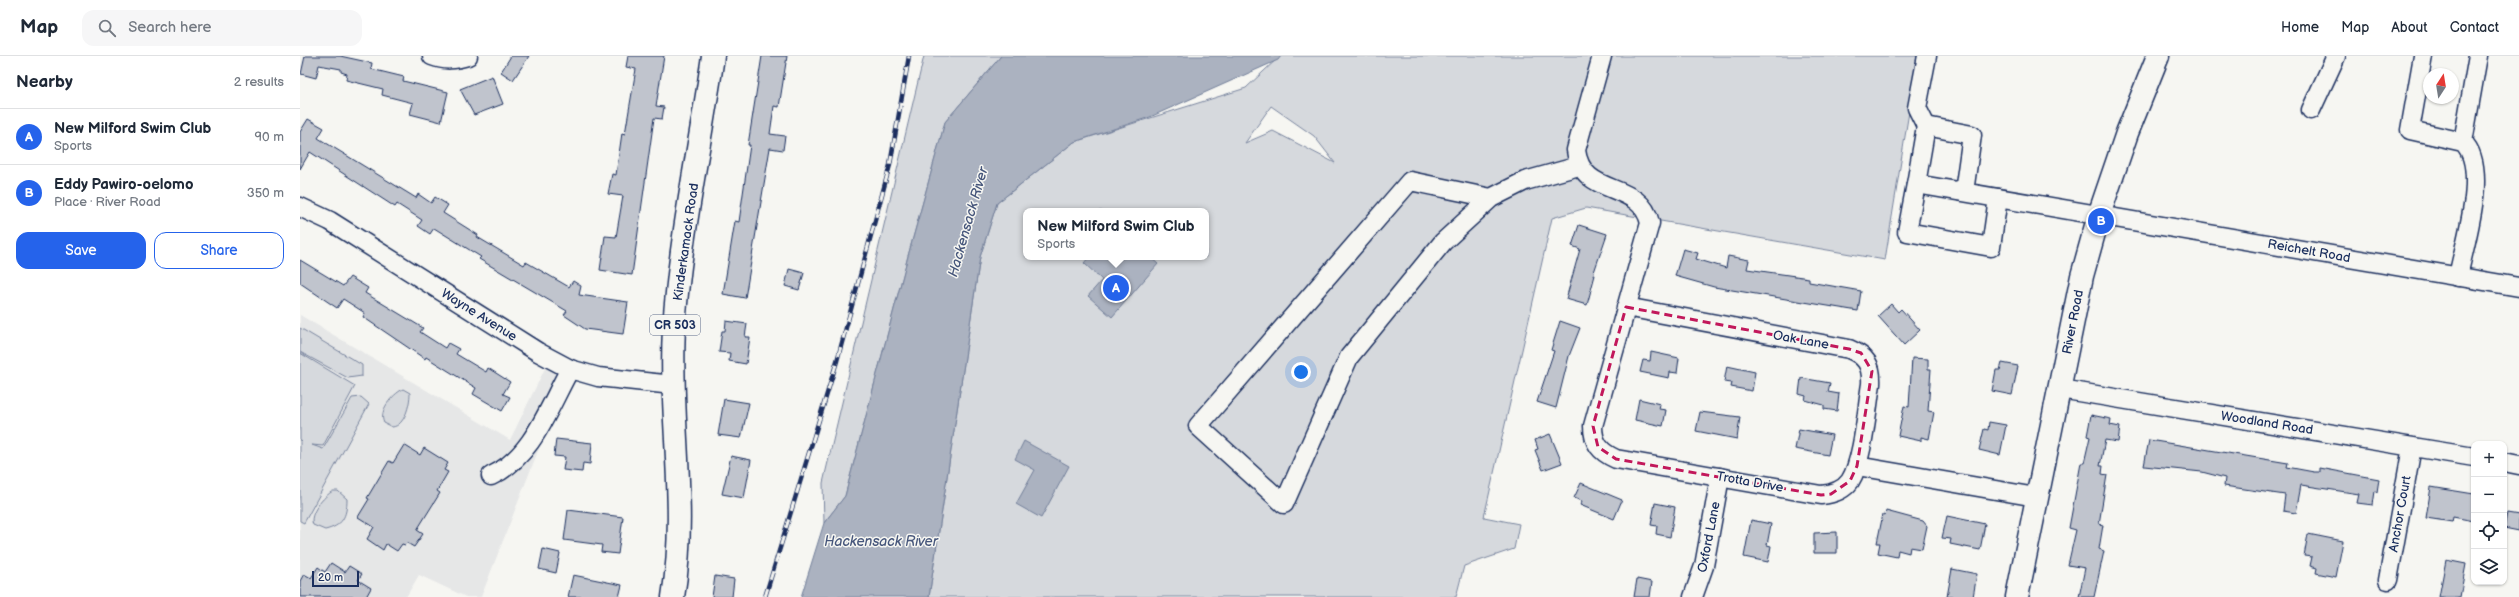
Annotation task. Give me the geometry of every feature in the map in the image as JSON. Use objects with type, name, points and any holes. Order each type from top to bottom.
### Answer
[{"type":"main road","name":"Kinderkamack Road","points":[[673,597],[679,520],[673,385],[674,328],[682,255],[713,56]]},
{"type":"main road","name":"River Road","points":[[2017,597],[2036,497],[2060,389],[2082,276],[2099,215],[2127,132],[2158,56]]},
{"type":"street","points":[[432,56],[444,60],[456,60],[468,56]]},
{"type":"street","points":[[1491,198],[1410,181],[1198,426],[1284,504],[1349,357],[1443,242],[1491,198],[1525,181],[1579,166],[1576,150],[1602,56]]},
{"type":"street","points":[[1927,56],[1917,108],[1926,126],[1907,232],[1991,246],[1998,198]]},
{"type":"street","points":[[2311,110],[2336,56]]},
{"type":"street","points":[[2423,56],[2410,130],[2463,142],[2469,148],[2477,182],[2458,277]]},
{"type":"street","points":[[2463,142],[2478,56]]},
{"type":"street","points":[[1926,126],[1972,135],[1964,192]]},
{"type":"street","name":"Trotta Drive","points":[[1579,166],[1590,179],[1638,202],[1648,216],[1649,231],[1592,426],[1593,436],[1598,447],[1606,455],[1616,459],[1720,476],[1821,495],[1832,494],[1842,489],[1850,481],[1857,466]]},
{"type":"street","name":"Reichelt Road","points":[[1916,184],[2519,287]]},
{"type":"street","name":"Wayne Avenue","points":[[300,208],[330,221],[538,352],[570,369],[598,377],[673,385]]},
{"type":"street","name":"Oak Lane","points":[[1626,307],[1849,349],[1861,354],[1868,361],[1872,371],[1857,466]]},
{"type":"street","points":[[491,476],[518,459],[528,446],[570,369]]},
{"type":"street","name":"Woodland Road","points":[[2060,389],[2471,457]]},
{"type":"street","name":"Anchor Court","points":[[2388,580],[2412,447]]},
{"type":"street","points":[[2507,462],[2519,464]]},
{"type":"street","points":[[1857,466],[2036,497]]},
{"type":"street","name":"Oxford Lane","points":[[1693,597],[1704,566],[1720,476]]},
{"type":"highlighted area","points":[[1626,307],[1849,349],[1861,353],[1872,371],[1857,466],[1850,481],[1831,494],[1821,495],[1616,459],[1598,447],[1593,426]]},
{"type":"shaded area","points":[[924,56],[1001,56],[945,122],[845,496],[824,523],[823,483]]},
{"type":"shaded area","points":[[1280,56],[1918,56],[1885,260],[1586,208],[1552,218],[1484,517],[1519,524],[1514,549],[1464,566],[1456,597],[929,597],[980,257],[997,203],[1074,142],[1246,88]],"holes":[[[1271,106],[1314,136],[1335,163],[1273,131],[1245,143]]]},
{"type":"shaded area","points":[[300,315],[510,440],[550,358],[570,369],[481,597],[466,597],[419,575],[406,597],[300,597]]},
{"type":"shaded area","points":[[300,328],[362,365],[362,376],[348,378],[300,352]]},
{"type":"shaded area","points":[[300,353],[355,386],[323,446],[312,445],[323,449],[352,398],[361,397],[369,404],[304,523],[300,521],[300,440],[302,441],[300,439]]},
{"type":"shaded area","points":[[403,389],[410,393],[408,408],[400,423],[397,426],[392,427],[384,423],[384,409],[391,399]]},
{"type":"shaded area","points":[[333,491],[338,491],[347,499],[345,516],[336,526],[325,530],[313,525],[313,516],[321,501]]},
{"type":"water","name":"Hackensack River","points":[[1001,56],[1281,56],[1278,60],[1150,117],[1074,142],[997,203],[980,257],[929,597],[801,597],[824,523],[845,496],[945,122]]},
{"type":"water","points":[[1086,260],[1153,260],[1158,264],[1112,317],[1088,296],[1102,280],[1084,263]]},
{"type":"water","points":[[1024,441],[1069,466],[1041,518],[1016,504],[1035,470],[1015,459]]},
{"type":"building","points":[[305,56],[340,56],[372,63],[371,69],[404,77],[403,81],[448,92],[441,122],[410,114],[413,103],[382,95],[383,89],[346,80],[347,74],[341,72],[341,69],[319,65],[316,78],[301,74]]},
{"type":"building","points":[[511,56],[529,56],[513,80],[501,72]]},
{"type":"building","points":[[628,56],[664,56],[656,106],[664,107],[662,119],[654,118],[632,275],[600,270],[605,236],[616,237],[623,196],[608,194],[612,174],[616,175],[622,133],[625,134],[636,69],[626,67]]},
{"type":"building","points":[[762,56],[787,56],[779,107],[774,106],[770,134],[785,136],[783,150],[770,148],[745,298],[723,294],[735,221],[739,222],[750,145],[748,145]]},
{"type":"building","points":[[492,76],[503,104],[474,115],[460,89]]},
{"type":"building","points":[[308,119],[324,128],[318,138],[416,198],[418,194],[431,203],[435,197],[448,205],[443,213],[478,235],[477,237],[524,265],[526,262],[569,287],[573,281],[581,286],[579,295],[628,302],[623,334],[585,329],[564,315],[567,311],[479,259],[481,257],[434,228],[430,234],[418,226],[422,220],[397,204],[395,207],[310,152],[300,169],[300,132]]},
{"type":"building","points":[[1579,225],[1607,234],[1593,275],[1595,275],[1587,305],[1566,299],[1580,249],[1572,246]]},
{"type":"building","points":[[1683,249],[1698,253],[1696,259],[1726,268],[1728,256],[1749,260],[1747,269],[1809,278],[1809,282],[1861,291],[1858,311],[1714,287],[1675,276]]},
{"type":"building","points":[[300,260],[343,286],[350,277],[368,288],[365,293],[423,328],[420,332],[445,348],[448,343],[459,349],[456,354],[486,372],[488,368],[510,382],[503,394],[510,397],[502,411],[473,394],[476,388],[426,357],[425,359],[363,317],[365,313],[343,299],[337,308],[300,283]]},
{"type":"building","points":[[789,269],[804,273],[799,290],[785,286]]},
{"type":"building","points":[[1891,304],[1898,312],[1901,309],[1920,330],[1904,345],[1878,316]]},
{"type":"building","points":[[726,321],[747,324],[745,337],[750,337],[746,364],[729,361],[730,353],[719,352],[722,331],[725,331]]},
{"type":"building","points":[[1560,321],[1580,328],[1569,356],[1556,408],[1537,402],[1554,351],[1551,350]]},
{"type":"building","points":[[1651,352],[1679,358],[1677,373],[1670,372],[1669,378],[1640,372],[1643,360],[1650,361]]},
{"type":"building","points":[[1912,358],[1928,359],[1928,369],[1931,369],[1928,411],[1934,412],[1929,439],[1921,437],[1921,441],[1898,436],[1904,406],[1909,407]]},
{"type":"building","points":[[2002,363],[2018,366],[2012,395],[1992,391],[1996,370],[2000,370]]},
{"type":"building","points":[[1727,366],[1755,372],[1752,391],[1731,387],[1732,383],[1724,382]]},
{"type":"building","points":[[1801,378],[1830,383],[1828,392],[1839,394],[1837,411],[1824,409],[1824,405],[1805,400],[1806,396],[1799,394]]},
{"type":"building","points":[[724,399],[749,403],[741,438],[718,435]]},
{"type":"building","points":[[1639,399],[1660,404],[1659,409],[1666,410],[1663,426],[1635,420]]},
{"type":"building","points":[[1700,412],[1740,417],[1737,439],[1696,431]]},
{"type":"building","points":[[2091,415],[2111,419],[2110,425],[2120,427],[2118,442],[2105,440],[2100,466],[2103,466],[2102,474],[2107,475],[2099,524],[2103,525],[2099,549],[2104,551],[2094,597],[2079,597],[2085,568],[2068,565],[2076,530],[2069,528],[2081,463],[2084,463],[2090,437],[2087,436]]},
{"type":"building","points":[[1989,422],[2006,425],[2000,455],[1979,450],[1984,429],[1988,430]]},
{"type":"building","points":[[1799,429],[1832,435],[1828,455],[1795,449]]},
{"type":"building","points":[[1550,434],[1562,463],[1543,470],[1535,450],[1538,449],[1535,440]]},
{"type":"building","points":[[556,439],[592,443],[590,464],[583,463],[582,472],[563,470],[565,457],[554,456]]},
{"type":"building","points":[[2149,440],[2288,463],[2287,467],[2314,472],[2320,472],[2320,468],[2379,479],[2377,492],[2375,491],[2373,505],[2357,503],[2359,494],[2301,485],[2296,513],[2283,511],[2285,495],[2224,486],[2225,478],[2202,472],[2144,466]]},
{"type":"building","points":[[404,445],[420,455],[424,448],[448,463],[444,470],[448,472],[437,491],[440,493],[417,530],[423,534],[414,547],[407,543],[405,545],[402,544],[397,551],[386,544],[383,550],[367,539],[374,527],[358,517],[369,499],[367,498],[389,461],[393,463]]},
{"type":"building","points":[[731,456],[751,460],[744,498],[722,494]]},
{"type":"building","points":[[1581,483],[1622,500],[1614,519],[1580,505],[1582,501],[1574,498]]},
{"type":"building","points":[[2431,487],[2471,494],[2471,520],[2453,517],[2452,522],[2426,518]]},
{"type":"building","points":[[1655,503],[1675,507],[1670,537],[1656,534],[1657,526],[1651,525]]},
{"type":"building","points":[[568,510],[623,517],[618,554],[601,552],[602,545],[564,540]]},
{"type":"building","points":[[1886,511],[1923,521],[1927,526],[1922,549],[1910,547],[1909,553],[1898,550],[1897,557],[1878,553],[1880,543],[1877,543],[1883,514],[1885,515]]},
{"type":"building","points":[[2507,513],[2519,515],[2519,531],[2507,529]]},
{"type":"building","points":[[1947,516],[1985,524],[1980,550],[1950,544],[1951,539],[1942,538]]},
{"type":"building","points":[[1751,520],[1771,524],[1767,545],[1771,546],[1768,562],[1744,557]]},
{"type":"building","points":[[1837,532],[1837,553],[1814,553],[1814,533]]},
{"type":"building","points":[[2308,534],[2343,541],[2336,577],[2316,573],[2317,568],[2310,566],[2312,557],[2304,556]]},
{"type":"building","points":[[543,549],[560,553],[556,573],[539,569]]},
{"type":"building","points":[[2446,560],[2466,564],[2460,597],[2439,597]]},
{"type":"building","points":[[331,563],[345,572],[349,566],[362,574],[358,580],[371,588],[366,597],[300,597],[300,581],[304,574],[311,578],[318,567],[325,572]]},
{"type":"building","points":[[1952,569],[1977,574],[1973,597],[1947,597]]},
{"type":"building","points":[[573,575],[622,585],[619,597],[568,597]]},
{"type":"building","points":[[715,576],[734,579],[732,597],[712,597]]},
{"type":"building","points":[[1637,579],[1652,582],[1650,597],[1634,597]]},
{"type":"railway","points":[[765,597],[837,361],[890,165],[909,56]]},
{"type":"place","name":"Eddy Pawiro-oelomo","points":[[2101,221]]},
{"type":"place","name":"New Milford Swim Club","points":[[1116,288]]}]
